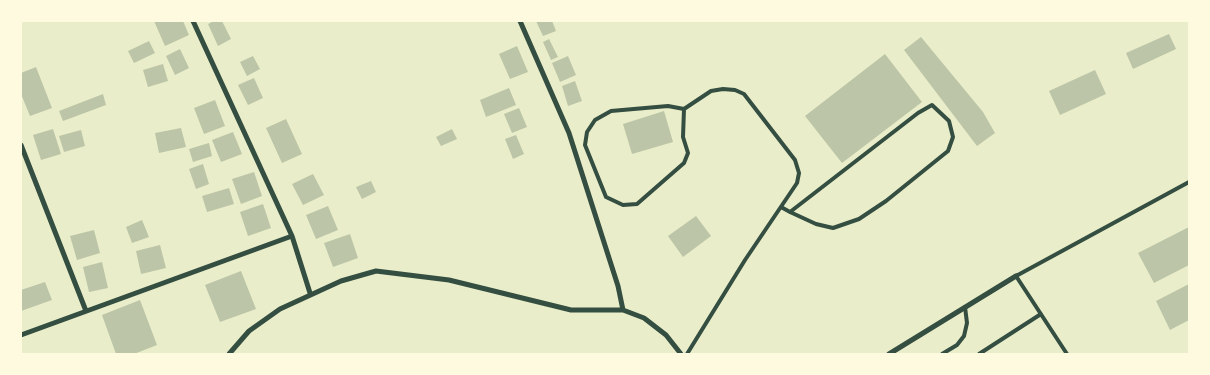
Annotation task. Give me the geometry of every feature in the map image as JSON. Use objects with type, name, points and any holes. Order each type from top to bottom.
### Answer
[{"type":"street","points":[[193,21],[292,236],[310,293]]},
{"type":"street","points":[[520,21],[569,133],[618,286],[622,310]]},
{"type":"street","points":[[21,146],[86,311]]},
{"type":"street","points":[[21,335],[292,236]]},
{"type":"street","points":[[229,354],[249,331],[280,308],[310,293],[341,281],[376,271],[449,280],[571,310],[622,310],[644,318],[666,335],[681,354]]},
{"type":"street","points":[[890,354],[1016,276]]},
{"type":"lane","points":[[684,109],[683,137],[688,153],[684,163],[637,204],[623,205],[606,198],[585,145],[587,132],[595,120],[611,111],[668,106],[684,109],[710,91],[735,90],[744,94],[795,160],[799,172],[797,183],[745,260],[687,354]]},
{"type":"lane","points":[[781,207],[790,212],[833,228],[859,219],[886,202],[948,150],[952,138],[949,121],[932,105],[918,113],[790,212]]},
{"type":"lane","points":[[1067,354],[1016,276],[1189,182]]},
{"type":"lane","points":[[942,354],[957,344],[964,336],[967,323],[965,307]]},
{"type":"lane","points":[[979,354],[1041,314]]},
{"type":"building","points":[[154,21],[183,21],[189,35],[165,46]]},
{"type":"building","points":[[214,21],[222,21],[231,39],[218,46],[208,24]]},
{"type":"building","points":[[536,21],[552,21],[556,31],[543,36]]},
{"type":"building","points":[[1169,34],[1176,49],[1133,69],[1126,53]]},
{"type":"building","points":[[921,37],[983,112],[995,133],[977,146],[904,50]]},
{"type":"building","points":[[549,39],[558,57],[551,60],[543,42]]},
{"type":"building","points":[[149,41],[155,53],[134,63],[128,51]]},
{"type":"building","points":[[517,46],[528,72],[510,79],[499,54]]},
{"type":"building","points":[[180,49],[189,68],[175,75],[166,56]]},
{"type":"building","points":[[885,54],[922,102],[842,163],[805,116]]},
{"type":"building","points":[[253,56],[260,69],[247,76],[240,62]]},
{"type":"building","points":[[568,56],[576,75],[560,82],[552,63]]},
{"type":"building","points":[[163,64],[168,81],[148,87],[143,70]]},
{"type":"building","points":[[36,67],[52,108],[30,116],[21,94],[21,73]]},
{"type":"building","points":[[1095,70],[1106,94],[1060,115],[1049,91]]},
{"type":"building","points":[[254,78],[263,98],[248,105],[238,85]]},
{"type":"building","points":[[575,81],[582,101],[568,106],[562,86]]},
{"type":"building","points":[[509,88],[516,105],[486,117],[480,100]]},
{"type":"building","points":[[103,94],[106,105],[63,121],[59,111]]},
{"type":"building","points":[[215,100],[225,126],[204,134],[194,108]]},
{"type":"building","points":[[519,108],[527,127],[512,133],[504,114]]},
{"type":"building","points":[[664,111],[673,142],[632,154],[623,124]]},
{"type":"building","points":[[286,119],[302,154],[282,163],[266,128]]},
{"type":"building","points":[[181,128],[186,147],[159,153],[155,133]]},
{"type":"building","points":[[53,129],[61,154],[41,160],[33,135]]},
{"type":"building","points":[[452,129],[457,139],[441,146],[436,137]]},
{"type":"building","points":[[81,130],[85,146],[64,152],[59,136]]},
{"type":"building","points":[[233,132],[242,154],[221,162],[212,140]]},
{"type":"building","points":[[516,135],[524,154],[513,159],[505,139]]},
{"type":"building","points":[[209,143],[212,156],[193,162],[189,149]]},
{"type":"building","points":[[203,164],[209,184],[196,189],[189,169]]},
{"type":"building","points":[[254,172],[262,196],[241,204],[232,179]]},
{"type":"building","points":[[313,174],[324,195],[303,205],[292,184]]},
{"type":"building","points":[[371,181],[376,192],[362,199],[356,187]]},
{"type":"building","points":[[229,188],[234,204],[207,212],[202,196]]},
{"type":"building","points":[[263,204],[271,228],[248,236],[240,212]]},
{"type":"building","points":[[328,206],[338,230],[316,239],[306,215]]},
{"type":"building","points":[[696,216],[711,236],[683,257],[668,236]]},
{"type":"building","points":[[142,220],[149,237],[132,243],[126,227]]},
{"type":"building","points":[[1189,227],[1189,265],[1154,283],[1138,253]]},
{"type":"building","points":[[94,230],[100,253],[77,260],[70,236]]},
{"type":"building","points":[[350,234],[358,258],[333,267],[324,243]]},
{"type":"building","points":[[160,245],[166,268],[141,274],[136,251]]},
{"type":"building","points":[[102,262],[108,288],[89,292],[83,267]]},
{"type":"building","points":[[241,271],[256,309],[220,322],[205,285]]},
{"type":"building","points":[[45,282],[52,300],[21,311],[21,290]]},
{"type":"building","points":[[1189,284],[1189,320],[1170,330],[1156,301]]},
{"type":"building","points":[[140,300],[157,345],[134,354],[116,354],[102,315]]}]
